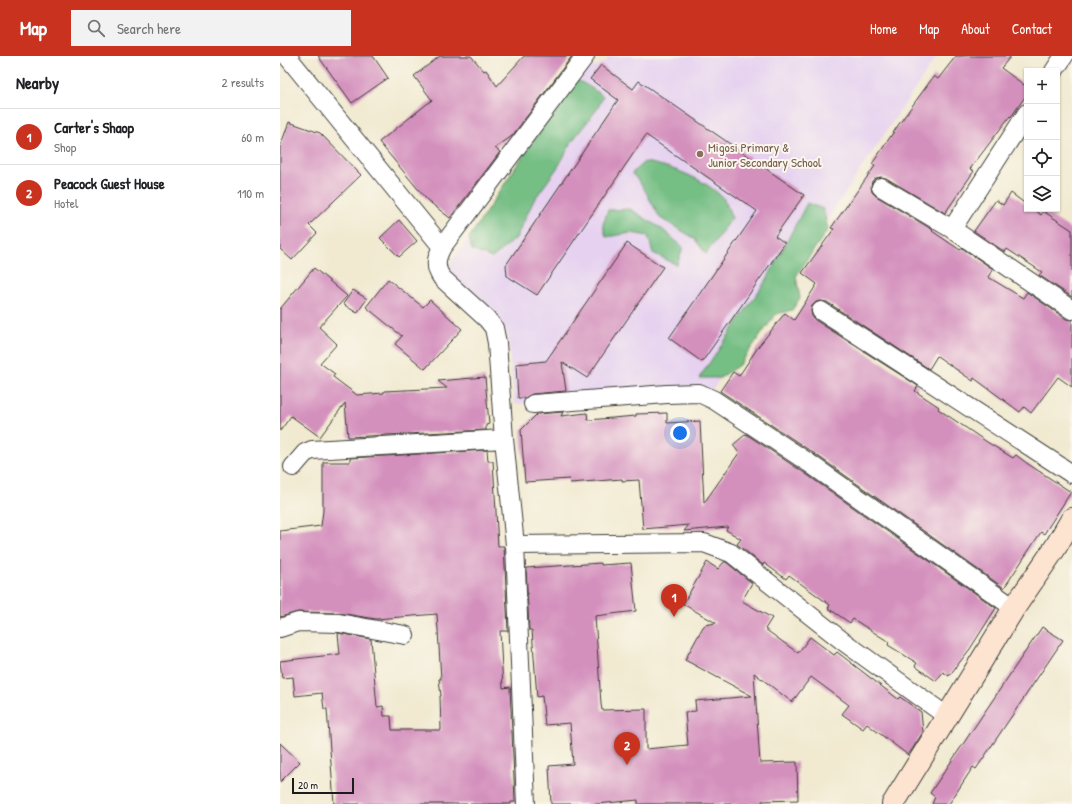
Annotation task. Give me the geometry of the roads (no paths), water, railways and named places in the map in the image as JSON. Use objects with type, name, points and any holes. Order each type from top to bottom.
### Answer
[{"type":"street","points":[[287,56],[442,247]]},
{"type":"street","points":[[526,804],[515,545],[504,439],[497,343],[494,328],[487,319],[442,278],[436,265],[437,256],[442,247],[585,56]]},
{"type":"street","points":[[1056,68],[1064,56]]},
{"type":"street","points":[[952,229],[1024,118]]},
{"type":"street","points":[[881,187],[952,229],[1072,310]]},
{"type":"street","points":[[821,311],[1072,474]]},
{"type":"street","points":[[533,404],[699,393],[719,403],[809,463],[1014,608]]},
{"type":"street","points":[[293,467],[305,453],[312,450],[504,439]]},
{"type":"street","points":[[893,804],[1014,608],[1055,548],[1072,519]]},
{"type":"street","points":[[515,545],[704,542],[731,553],[844,642],[948,717]]},
{"type":"street","points":[[280,628],[298,622],[339,623],[405,635]]},
{"type":"place","name":"Migosi Primary & Junior Secondary School","points":[[700,154]]},
{"type":"place","name":"Carter's Shaop","points":[[674,617]]},
{"type":"place","name":"Peacock Guest House","points":[[627,765]]}]
